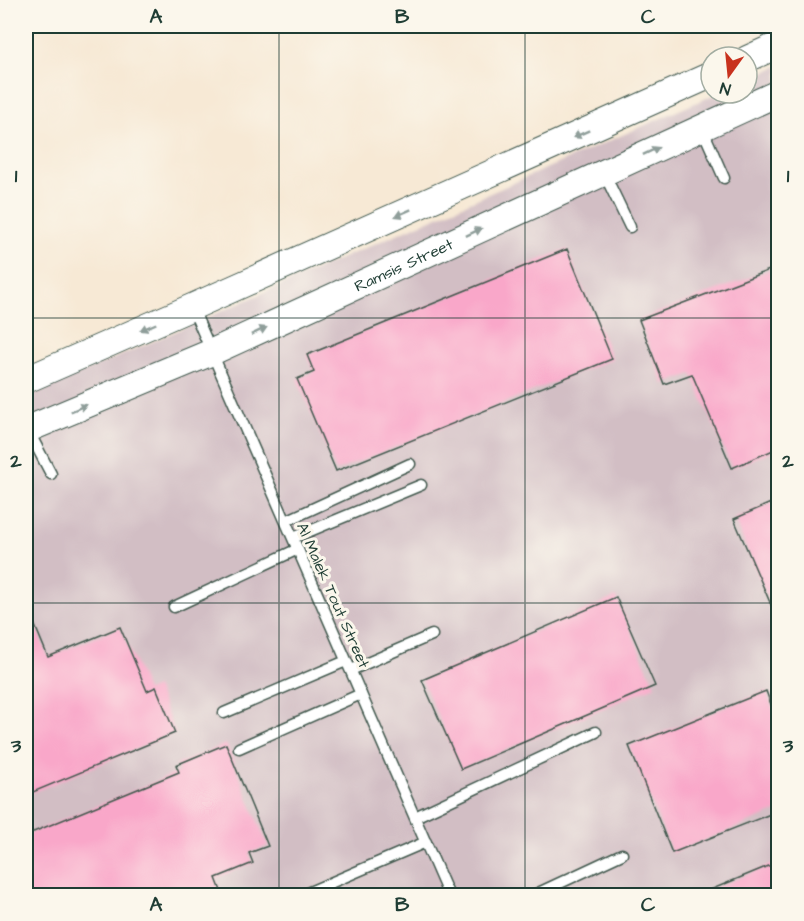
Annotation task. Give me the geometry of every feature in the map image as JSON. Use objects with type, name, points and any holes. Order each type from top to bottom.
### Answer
[{"type":"street","points":[[759,54],[778,45]]},
{"type":"street","points":[[26,380],[699,80]]},
{"type":"street","name":"Ramsis Street","points":[[27,430],[212,352],[778,93]]},
{"type":"lane","points":[[702,128],[724,178]]},
{"type":"lane","points":[[604,172],[630,226]]},
{"type":"lane","name":"Al Malek Tout Street","points":[[192,307],[449,896]]},
{"type":"lane","points":[[27,430],[51,474]]},
{"type":"lane","points":[[286,521],[410,464]]},
{"type":"lane","points":[[293,538],[421,485]]},
{"type":"lane","points":[[174,607],[298,549]]},
{"type":"lane","points":[[224,713],[432,635]]},
{"type":"lane","points":[[239,748],[361,694]]},
{"type":"lane","points":[[415,817],[596,732]]},
{"type":"lane","points":[[300,896],[426,842]]},
{"type":"lane","points":[[532,896],[622,854]]},
{"type":"shaded area","points":[[778,66],[778,895],[26,895],[26,397],[699,101],[699,105],[759,105],[759,75]]},
{"type":"building","points":[[567,249],[612,359],[336,471],[297,379],[314,372],[307,355]]},
{"type":"building","points":[[772,269],[778,286],[778,448],[732,468],[692,374],[664,384],[639,320]]},
{"type":"building","points":[[778,500],[778,621],[734,519]]},
{"type":"building","points":[[616,597],[655,686],[461,769],[422,680]]},
{"type":"building","points":[[26,604],[48,657],[120,627],[147,691],[156,687],[175,733],[26,795]]},
{"type":"building","points":[[766,691],[778,723],[778,811],[672,853],[629,746]]},
{"type":"building","points":[[226,744],[268,846],[249,853],[253,863],[216,878],[223,896],[26,896],[26,835],[179,772],[176,765]]},
{"type":"building","points":[[778,862],[778,896],[698,895]]}]
